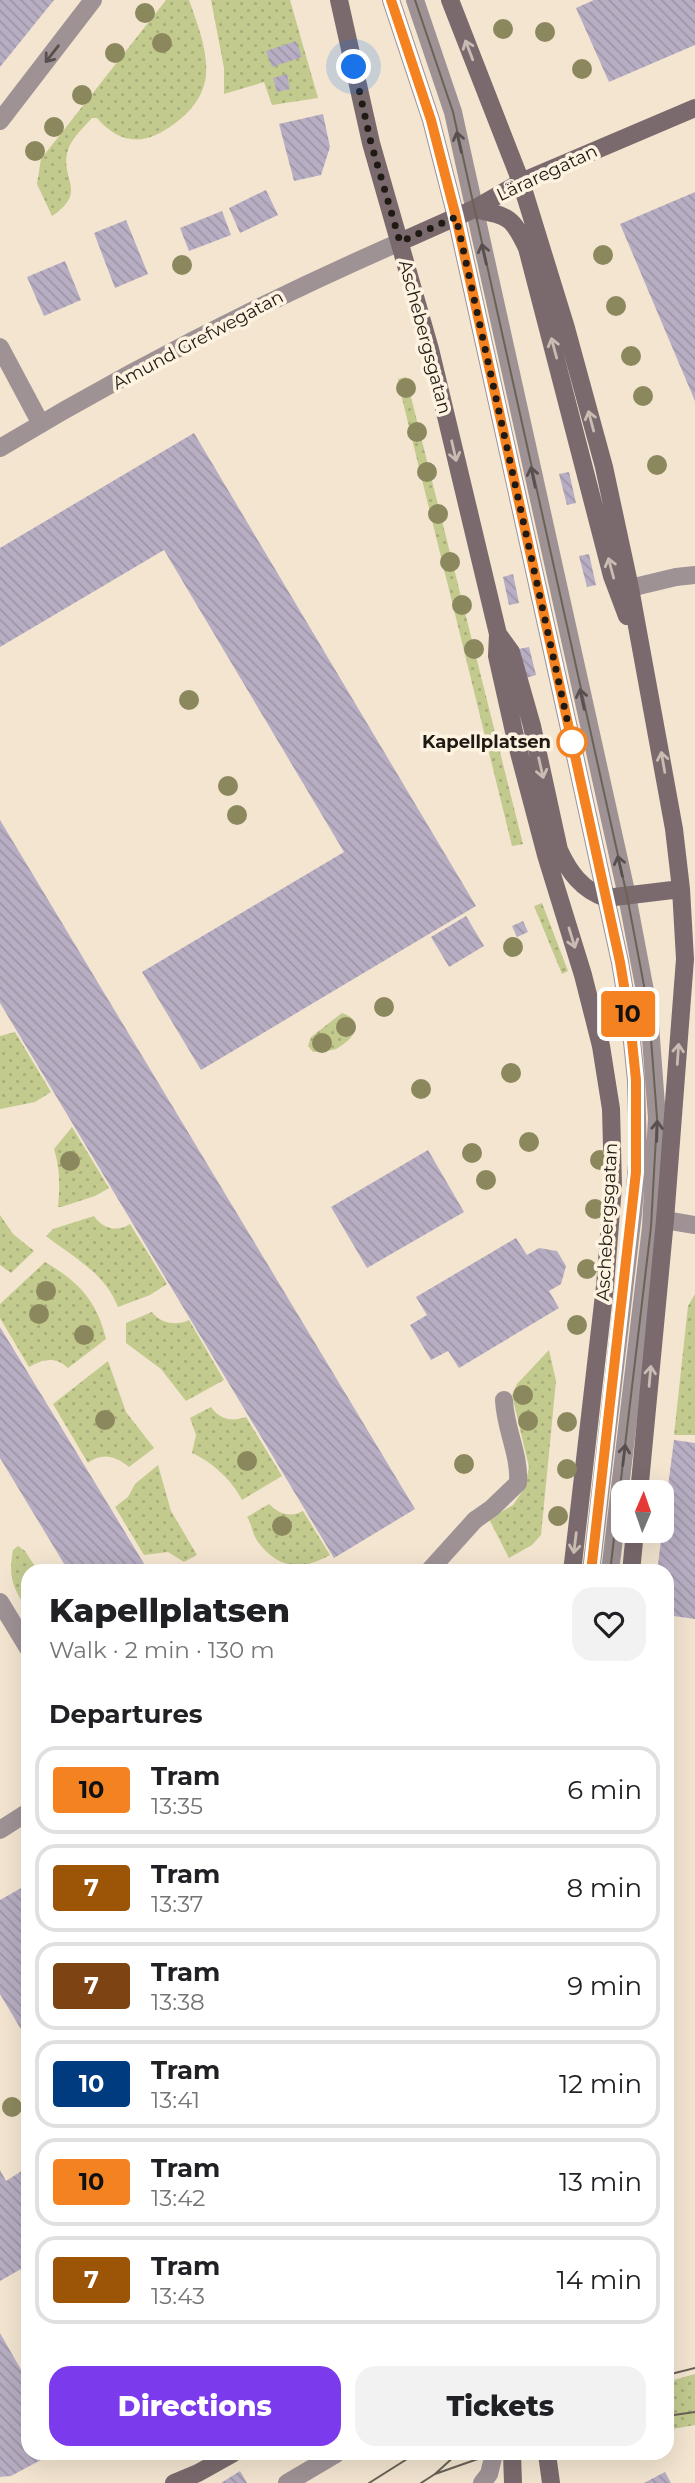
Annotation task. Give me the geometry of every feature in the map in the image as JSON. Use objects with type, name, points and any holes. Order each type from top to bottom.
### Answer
[{"type":"street","points":[[0,121],[93,0]]},
{"type":"street","name":"Aschebergsgatan","points":[[339,0],[371,143],[430,349],[498,634],[497,656],[517,745],[601,1046],[611,1109],[613,1186],[607,1261],[573,1564]]},
{"type":"street","points":[[391,0],[431,120],[456,217],[606,898],[630,1022],[636,1080],[638,1152],[592,1564]]},
{"type":"street","points":[[415,0],[453,112],[627,896],[649,1012],[657,1118],[651,1227],[611,1564]]},
{"type":"street","points":[[450,0],[521,182],[558,299],[597,442],[630,588],[674,829],[688,888],[665,1220],[640,1480]]},
{"type":"street","name":"Läraregatan","points":[[400,242],[474,209],[521,182],[695,108]]},
{"type":"street","points":[[474,209],[503,215],[517,226],[527,248],[612,576],[648,679]]},
{"type":"street","name":"Amund Grefwegatan","points":[[0,448],[229,322],[400,242]]},
{"type":"street","points":[[0,347],[41,424]]},
{"type":"street","points":[[630,588],[695,575]]},
{"type":"street","name":"Aschebergsgatan","points":[[498,634],[511,652],[559,850],[568,869],[581,883],[595,894],[606,898]]},
{"type":"street","points":[[606,898],[688,888]]},
{"type":"street","points":[[665,1220],[695,1225]]},
{"type":"street","points":[[435,1564],[475,1520],[518,1483],[519,1466],[504,1400]]},
{"type":"street","points":[[632,1564],[634,1544]]},
{"type":"street","points":[[0,1602],[21,1636]]},
{"type":"street","points":[[0,1830],[21,1816]]},
{"type":"street","points":[[174,2483],[193,2478],[222,2460]]},
{"type":"street","points":[[287,2483],[326,2460]]},
{"type":"street","points":[[482,2483],[489,2474],[492,2460]]},
{"type":"street","points":[[512,2460],[513,2483]]},
{"type":"street","points":[[548,2460],[551,2483]]},
{"type":"green space","points":[[166,0],[189,0],[193,10],[206,57],[205,80],[200,96],[174,124],[144,139],[125,138],[115,134],[97,118],[92,118],[78,133],[68,150],[66,160],[71,192],[63,207],[52,216],[37,184],[41,159]]},
{"type":"green space","points":[[211,0],[290,0],[318,98],[272,105],[264,82],[224,94],[224,68]]},
{"type":"green space","points":[[406,377],[523,844],[512,846],[399,386],[398,379]]},
{"type":"green space","points":[[542,903],[568,971],[562,974],[534,906]]},
{"type":"green space","points":[[342,1013],[355,1022],[353,1034],[336,1049],[313,1052],[308,1046],[311,1037]]},
{"type":"green space","points":[[15,1032],[51,1092],[35,1102],[0,1109],[0,1036]]},
{"type":"green space","points":[[72,1127],[109,1188],[95,1196],[58,1207],[59,1178],[54,1149]]},
{"type":"green space","points":[[0,1215],[13,1234],[34,1251],[11,1273],[0,1265]]},
{"type":"green space","points":[[94,1216],[101,1224],[110,1228],[130,1224],[167,1284],[150,1295],[118,1307],[97,1275],[46,1236],[53,1229]]},
{"type":"green space","points":[[45,1262],[68,1277],[85,1294],[92,1303],[106,1339],[68,1368],[49,1360],[29,1367],[0,1318],[0,1304]]},
{"type":"green space","points":[[695,1294],[695,1435],[674,1435],[688,1306]]},
{"type":"green space","points":[[152,1312],[169,1323],[189,1320],[224,1380],[186,1401],[161,1369],[126,1343],[126,1323]]},
{"type":"green space","points":[[549,1350],[556,1381],[541,1535],[532,1545],[509,1558],[489,1519],[513,1505],[524,1489],[529,1467],[512,1395],[517,1384]]},
{"type":"green space","points":[[108,1361],[126,1412],[154,1448],[129,1467],[109,1457],[98,1457],[88,1463],[53,1404]]},
{"type":"green space","points":[[211,1407],[218,1415],[227,1419],[246,1417],[282,1476],[242,1500],[221,1472],[192,1453],[196,1435],[190,1418]]},
{"type":"green space","points":[[158,1465],[171,1511],[197,1555],[184,1562],[168,1552],[144,1555],[115,1507],[128,1497],[135,1484]]},
{"type":"green space","points":[[269,1504],[285,1514],[303,1511],[330,1555],[310,1564],[282,1562],[266,1551],[256,1539],[247,1517]]},
{"type":"green space","points":[[18,1546],[33,1564],[21,1564],[21,1599],[12,1576],[13,1550]]},
{"type":"green space","points":[[695,2374],[695,2425],[674,2429],[674,2380]]},
{"type":"building","points":[[0,0],[54,0],[0,67]]},
{"type":"building","points":[[594,0],[695,0],[695,45],[609,82],[576,8]]},
{"type":"building","points":[[296,41],[302,57],[272,67],[266,51]]},
{"type":"building","points":[[287,74],[290,89],[277,92],[273,78]]},
{"type":"building","points":[[323,114],[330,147],[321,175],[294,181],[279,124]]},
{"type":"building","points":[[266,190],[278,215],[240,233],[229,208]]},
{"type":"building","points":[[695,192],[695,401],[620,224]]},
{"type":"building","points":[[222,211],[231,235],[189,251],[180,228]]},
{"type":"building","points":[[126,220],[148,274],[115,288],[94,233]]},
{"type":"building","points":[[65,261],[81,300],[44,316],[27,277]]},
{"type":"building","points":[[194,433],[476,906],[201,1070],[142,972],[344,852],[164,550],[0,647],[0,548]]},
{"type":"building","points":[[569,472],[576,503],[567,505],[559,474]]},
{"type":"building","points":[[589,554],[596,585],[587,587],[579,556]]},
{"type":"building","points":[[513,574],[519,603],[509,605],[503,577]]},
{"type":"building","points":[[529,647],[536,675],[526,678],[519,649]]},
{"type":"building","points":[[0,820],[415,1509],[334,1558],[0,1003]]},
{"type":"building","points":[[466,916],[484,946],[449,967],[431,937]]},
{"type":"building","points":[[523,921],[528,932],[517,937],[512,926]]},
{"type":"building","points":[[428,1150],[464,1212],[367,1268],[331,1207]]},
{"type":"building","points":[[516,1238],[527,1255],[539,1248],[557,1251],[566,1266],[561,1284],[549,1291],[559,1308],[459,1368],[448,1351],[431,1360],[410,1325],[427,1315],[416,1297]]},
{"type":"building","points":[[0,1327],[144,1564],[64,1564],[0,1458]]},
{"type":"building","points":[[674,1440],[695,1443],[695,1619],[674,1616],[674,1564],[658,1564],[661,1544],[674,1544],[674,1480],[669,1480]]},
{"type":"building","points":[[21,1888],[21,2029],[0,1994],[0,1900]]},
{"type":"building","points":[[0,2170],[6,2181],[21,2171],[21,2269],[0,2281]]},
{"type":"building","points":[[0,2333],[21,2370],[21,2460],[41,2460],[11,2476],[0,2477]]},
{"type":"building","points":[[240,2471],[247,2483],[221,2483]]},
{"type":"building","points":[[665,2472],[671,2483],[644,2483]]},
{"type":"tram line","points":[[391,0],[431,120],[456,217],[620,962],[630,1022],[636,1080],[638,1152],[592,1564]]},
{"type":"tram line","name":"10","points":[[391,0],[431,120],[456,217],[480,336],[620,962],[630,1022],[636,1080],[638,1152],[592,1564]]},
{"type":"tram line","points":[[415,0],[453,112],[627,896],[649,1012],[657,1118],[651,1227],[611,1564]]},
{"type":"tram line","points":[[674,2373],[695,2368]]},
{"type":"tram line","points":[[674,2415],[695,2412]]},
{"type":"tram line","points":[[369,2483],[405,2460]]},
{"type":"tram line","points":[[421,2483],[450,2460]]},
{"type":"tram line","points":[[435,2474],[475,2460]]},
{"type":"place","name":"Kapellplatsen","points":[[572,742]]},
{"type":"route","points":[[354,67],[371,143],[400,242],[456,217],[480,336],[572,742]]}]
